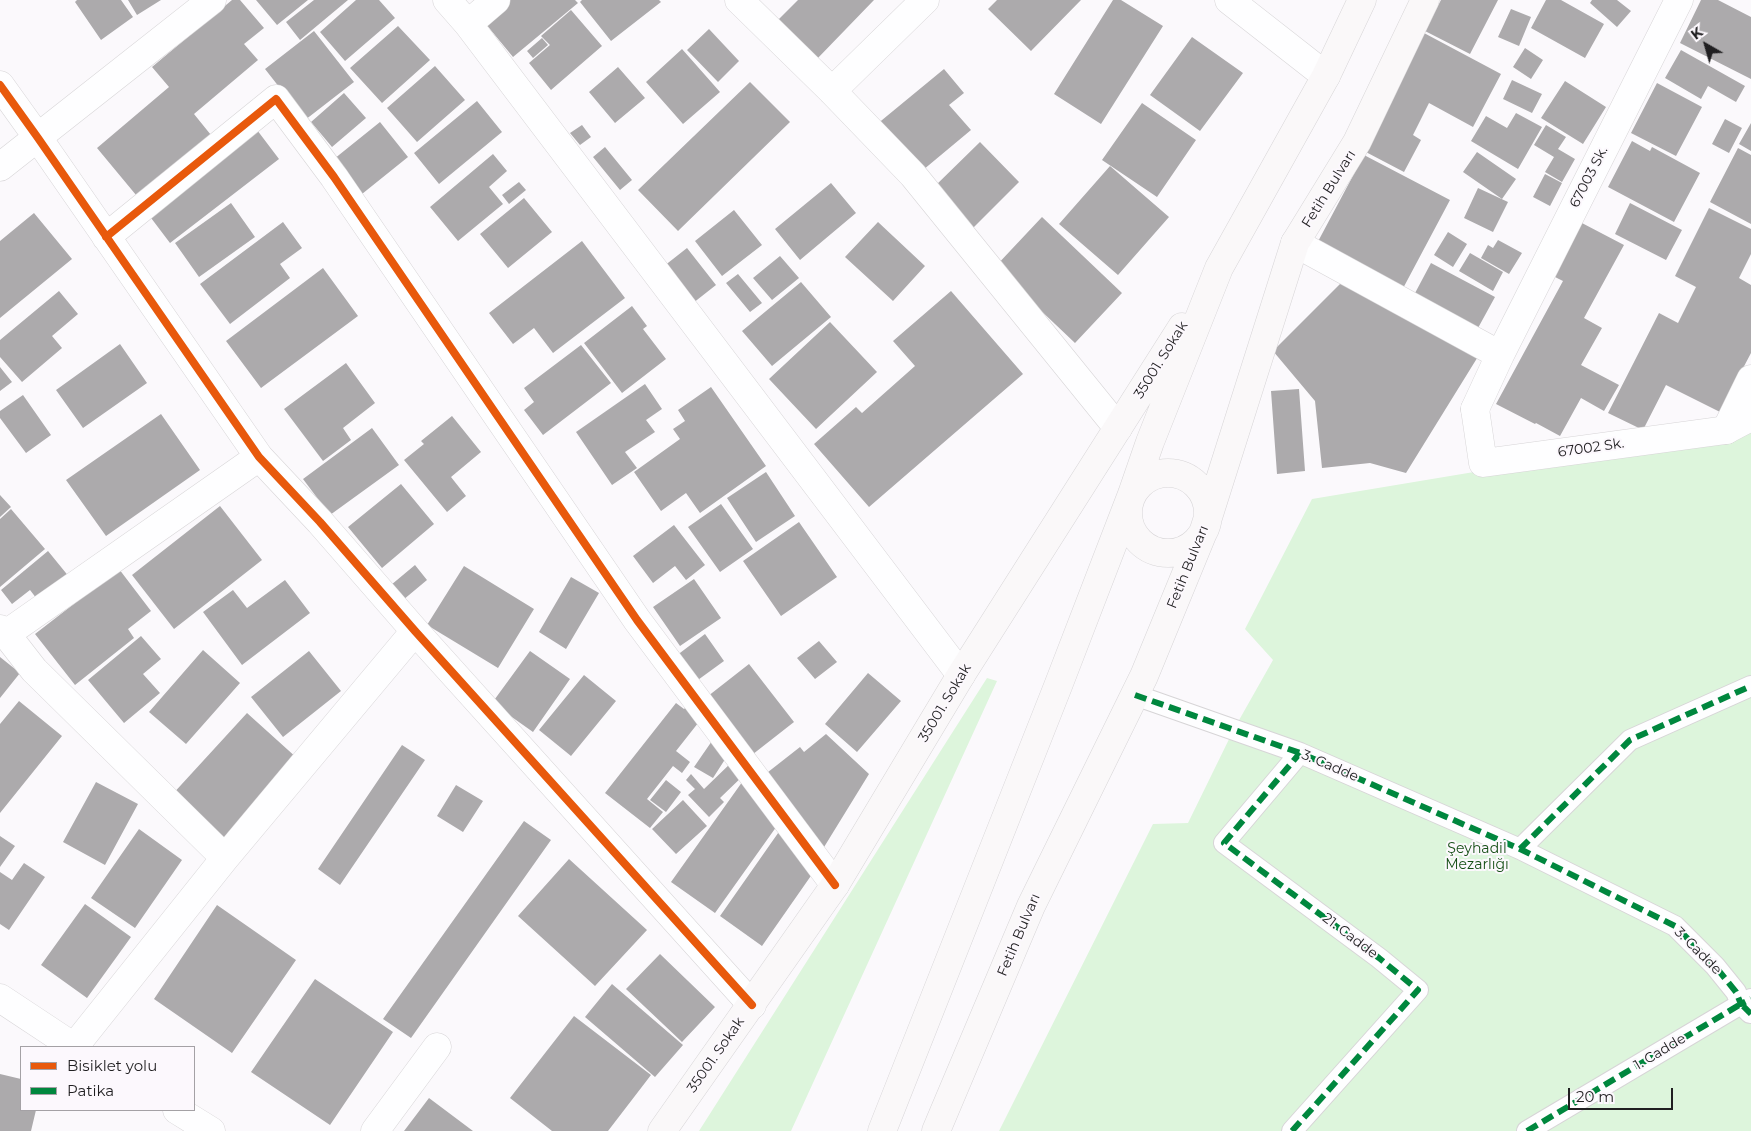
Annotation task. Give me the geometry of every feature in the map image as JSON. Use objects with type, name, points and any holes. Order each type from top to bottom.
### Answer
[{"type":"main road","points":[[882,1131],[1132,494],[1140,483],[1159,474],[1179,474],[1192,480],[1201,490],[1207,503],[1208,516],[1204,530],[1197,540],[1187,548],[1175,553],[1162,553],[1150,549],[1139,542],[1132,531],[1128,519],[1128,506],[1132,494],[1150,442],[1219,268],[1326,76],[1362,0]]},
{"type":"main road","name":"Fetih Bulvarı","points":[[936,1131],[1031,906],[1135,694],[1204,530],[1295,243],[1358,142],[1425,0]]},
{"type":"main road","name":"35001. Sokak","points":[[662,1131],[835,885],[962,675],[1219,268]]},
{"type":"street","points":[[0,167],[212,0]]},
{"type":"street","points":[[447,0],[468,24],[962,675]]},
{"type":"street","points":[[468,24],[496,0]]},
{"type":"street","points":[[739,0],[832,91],[913,175],[1118,428]]},
{"type":"street","points":[[832,91],[925,0]]},
{"type":"street","points":[[1229,0],[1326,76]]},
{"type":"street","name":"67003 Sk.","points":[[1475,409],[1500,355],[1679,0]]},
{"type":"street","points":[[0,86],[259,457],[320,522],[415,631],[752,1005]]},
{"type":"street","points":[[106,237],[276,99],[340,186],[638,620],[835,885]]},
{"type":"street","points":[[1295,243],[1500,355]]},
{"type":"street","points":[[1726,430],[1751,379]]},
{"type":"street","name":"67002 Sk.","points":[[1475,409],[1483,463],[1726,430],[1751,417]]},
{"type":"street","points":[[226,858],[34,670],[3,632],[259,457]]},
{"type":"street","points":[[75,1046],[226,858],[415,631]]},
{"type":"street","points":[[1520,849],[1630,740],[1751,686]]},
{"type":"street","name":"3. Cadde","points":[[1135,694],[1300,752],[1520,849],[1675,926],[1715,966],[1745,1002]]},
{"type":"street","name":"21. Cadde","points":[[1292,1131],[1418,990],[1379,958],[1224,843],[1300,752]]},
{"type":"street","points":[[0,998],[72,1046]]},
{"type":"street","name":"1. Cadde","points":[[1527,1131],[1745,1002]]},
{"type":"street","points":[[375,1131],[437,1047]]},
{"type":"street","points":[[179,1111],[211,1131]]},
{"type":"green space","name":"Şeyhadil Mezarlığı","points":[[1751,423],[1751,1131],[999,1131],[1153,824],[1188,823],[1234,729],[1273,660],[1245,629],[1312,499],[1726,430]]},
{"type":"green space","points":[[987,678],[997,681],[791,1131],[699,1131]]},
{"type":"building","points":[[77,0],[121,0],[133,17],[101,40],[75,2]]},
{"type":"building","points":[[128,0],[161,0],[137,15]]},
{"type":"building","points":[[232,0],[240,0],[264,28],[244,44],[258,60],[194,114],[215,140],[141,201],[97,148],[169,87],[152,67]]},
{"type":"building","points":[[256,0],[308,0],[277,25]]},
{"type":"building","points":[[314,0],[348,0],[300,40],[286,22]]},
{"type":"building","points":[[356,0],[379,0],[395,18],[345,61],[320,32]]},
{"type":"building","points":[[501,0],[575,0],[578,3],[513,57],[480,17]]},
{"type":"building","points":[[582,0],[659,0],[661,2],[611,41],[580,2]]},
{"type":"building","points":[[798,0],[874,0],[816,60],[776,22]]},
{"type":"building","points":[[997,0],[1081,0],[1031,51],[988,9]]},
{"type":"building","points":[[1113,0],[1121,0],[1163,26],[1101,124],[1054,94]]},
{"type":"building","points":[[1441,0],[1498,0],[1470,54],[1425,31]]},
{"type":"building","points":[[1546,0],[1561,0],[1604,24],[1585,58],[1531,28]]},
{"type":"building","points":[[1592,0],[1617,0],[1631,11],[1617,27],[1590,3]]},
{"type":"building","points":[[1701,0],[1718,0],[1751,17],[1751,79],[1680,43]]},
{"type":"building","points":[[1511,9],[1531,17],[1519,46],[1498,37]]},
{"type":"building","points":[[571,10],[602,46],[551,90],[529,63],[550,45],[541,36]]},
{"type":"building","points":[[398,26],[430,60],[382,103],[350,68]]},
{"type":"building","points":[[709,29],[739,61],[718,82],[687,50]]},
{"type":"building","points":[[314,31],[354,82],[305,120],[265,69]]},
{"type":"building","points":[[1424,33],[1501,74],[1473,127],[1429,103],[1413,135],[1421,140],[1404,172],[1362,150]]},
{"type":"building","points":[[1192,37],[1243,73],[1200,131],[1150,95]]},
{"type":"building","points":[[542,38],[548,45],[533,58],[527,51]]},
{"type":"building","points":[[1525,48],[1543,60],[1531,79],[1513,67]]},
{"type":"building","points":[[682,49],[720,92],[683,124],[646,82]]},
{"type":"building","points":[[1681,50],[1745,86],[1736,102],[1708,86],[1701,99],[1665,78]]},
{"type":"building","points":[[435,66],[465,100],[417,142],[387,108]]},
{"type":"building","points":[[618,67],[645,98],[615,123],[589,92]]},
{"type":"building","points":[[944,69],[964,93],[949,105],[971,130],[917,175],[876,125]]},
{"type":"building","points":[[1512,80],[1542,94],[1532,113],[1503,99]]},
{"type":"building","points":[[1565,81],[1606,107],[1583,144],[1541,118]]},
{"type":"building","points":[[750,82],[790,122],[678,231],[638,190]]},
{"type":"building","points":[[1657,83],[1702,107],[1676,156],[1631,133]]},
{"type":"building","points":[[344,93],[366,118],[332,147],[311,122]]},
{"type":"building","points":[[477,101],[502,132],[439,184],[414,153]]},
{"type":"building","points":[[1142,103],[1196,140],[1157,197],[1102,160]]},
{"type":"building","points":[[1516,113],[1542,127],[1518,169],[1471,141],[1486,116],[1507,128]]},
{"type":"building","points":[[1725,119],[1742,128],[1729,153],[1712,144]]},
{"type":"building","points":[[380,122],[408,157],[362,194],[334,159]]},
{"type":"building","points":[[1751,123],[1751,151],[1739,144]]},
{"type":"building","points":[[582,125],[591,137],[580,145],[570,133]]},
{"type":"building","points":[[1546,125],[1566,137],[1558,149],[1575,159],[1562,182],[1545,172],[1554,157],[1534,145]]},
{"type":"building","points":[[254,126],[279,159],[170,243],[145,210]]},
{"type":"building","points":[[1632,141],[1650,151],[1652,147],[1700,173],[1674,222],[1608,187]]},
{"type":"building","points":[[980,142],[1019,182],[972,229],[933,188]]},
{"type":"building","points":[[605,147],[632,180],[620,190],[593,157]]},
{"type":"building","points":[[1738,148],[1751,155],[1751,224],[1710,202]]},
{"type":"building","points":[[1477,152],[1516,179],[1502,199],[1463,172]]},
{"type":"building","points":[[493,154],[507,171],[489,187],[503,204],[458,241],[430,207]]},
{"type":"building","points":[[1364,155],[1450,200],[1400,294],[1314,249]]},
{"type":"building","points":[[1110,166],[1169,217],[1118,275],[1059,224]]},
{"type":"building","points":[[1545,174],[1562,183],[1550,206],[1533,197]]},
{"type":"building","points":[[519,182],[526,190],[509,204],[502,195]]},
{"type":"building","points":[[831,183],[856,213],[800,260],[775,229]]},
{"type":"building","points":[[1478,188],[1508,202],[1493,232],[1464,218]]},
{"type":"building","points":[[524,198],[552,232],[508,268],[480,234]]},
{"type":"building","points":[[231,203],[255,237],[199,277],[175,243]]},
{"type":"building","points":[[1630,203],[1682,230],[1666,260],[1615,234]]},
{"type":"building","points":[[1709,208],[1751,229],[1751,254],[1739,278],[1751,285],[1751,353],[1720,412],[1666,385],[1643,430],[1608,413],[1659,313],[1678,323],[1696,287],[1675,276]]},
{"type":"building","points":[[734,210],[762,245],[722,276],[695,241]]},
{"type":"building","points":[[34,213],[72,259],[0,318],[0,241]]},
{"type":"building","points":[[1042,217],[1122,293],[1075,343],[995,267]]},
{"type":"building","points":[[283,222],[302,248],[280,264],[290,278],[230,324],[200,284]]},
{"type":"building","points":[[878,222],[925,266],[893,301],[845,257]]},
{"type":"building","points":[[1580,222],[1624,245],[1584,318],[1602,328],[1581,365],[1619,385],[1604,411],[1581,398],[1560,436],[1496,404],[1563,281],[1551,275]]},
{"type":"building","points":[[1448,232],[1467,244],[1453,267],[1434,255]]},
{"type":"building","points":[[1498,240],[1522,253],[1509,274],[1481,258],[1488,245],[1493,248]]},
{"type":"building","points":[[582,241],[625,298],[553,353],[534,328],[513,344],[489,313]]},
{"type":"building","points":[[687,248],[716,285],[688,307],[659,270]]},
{"type":"building","points":[[1470,253],[1503,272],[1493,291],[1459,271]]},
{"type":"building","points":[[780,256],[799,278],[772,300],[753,278]]},
{"type":"building","points":[[1431,263],[1495,297],[1478,328],[1414,295]]},
{"type":"building","points":[[323,268],[358,316],[261,388],[226,341]]},
{"type":"building","points":[[738,274],[762,303],[750,312],[726,283]]},
{"type":"building","points":[[1346,278],[1479,355],[1406,473],[1370,463],[1322,468],[1315,401],[1273,351]]},
{"type":"building","points":[[801,282],[831,317],[772,366],[742,331]]},
{"type":"building","points":[[59,291],[78,314],[52,336],[62,348],[22,382],[0,357],[0,340]]},
{"type":"building","points":[[951,291],[1023,374],[869,507],[814,444],[856,407],[862,413],[915,366],[893,341]]},
{"type":"building","points":[[632,306],[647,326],[643,329],[666,359],[622,393],[584,343]]},
{"type":"building","points":[[830,322],[877,372],[816,429],[769,379]]},
{"type":"building","points":[[120,344],[147,383],[83,428],[56,390]]},
{"type":"building","points":[[581,345],[611,383],[543,435],[524,410],[534,402],[524,388]]},
{"type":"building","points":[[346,363],[375,403],[343,428],[351,440],[323,461],[284,409]]},
{"type":"building","points":[[0,367],[12,382],[0,391]]},
{"type":"building","points":[[645,384],[662,409],[646,420],[655,432],[625,452],[637,468],[612,485],[576,432]]},
{"type":"building","points":[[711,387],[766,466],[700,513],[686,493],[661,511],[634,472],[680,439],[673,429],[685,421],[678,410]]},
{"type":"building","points":[[1299,389],[1305,471],[1277,474],[1271,391]]},
{"type":"building","points":[[23,395],[51,435],[26,453],[0,418],[0,411]]},
{"type":"building","points":[[161,414],[200,470],[106,536],[66,480]]},
{"type":"building","points":[[452,416],[481,452],[451,477],[466,496],[447,512],[404,460],[424,444],[421,441]]},
{"type":"building","points":[[372,428],[399,465],[330,515],[303,479]]},
{"type":"building","points":[[766,472],[795,516],[756,542],[727,498]]},
{"type":"building","points":[[401,484],[434,524],[382,568],[348,527]]},
{"type":"building","points":[[0,495],[11,507],[0,517]]},
{"type":"building","points":[[721,504],[753,549],[720,572],[688,527]]},
{"type":"building","points":[[220,506],[262,560],[174,629],[132,575]]},
{"type":"building","points":[[11,509],[45,549],[0,587],[0,519]]},
{"type":"building","points":[[799,522],[837,577],[781,616],[743,561]]},
{"type":"building","points":[[674,525],[705,565],[686,580],[675,566],[653,583],[633,556]]},
{"type":"building","points":[[48,551],[70,578],[40,603],[30,590],[12,604],[1,590]]},
{"type":"building","points":[[415,565],[427,580],[397,605],[385,590]]},
{"type":"building","points":[[464,566],[534,609],[498,668],[427,625]]},
{"type":"building","points":[[119,569],[151,611],[128,629],[134,638],[75,685],[35,634]]},
{"type":"building","points":[[571,577],[599,593],[566,649],[539,632]]},
{"type":"building","points":[[694,579],[721,618],[680,646],[653,607]]},
{"type":"building","points":[[285,580],[310,613],[242,665],[203,612],[233,590],[247,608]]},
{"type":"building","points":[[705,634],[724,661],[691,685],[672,659]]},
{"type":"building","points":[[141,636],[161,659],[143,674],[160,693],[124,723],[88,680]]},
{"type":"building","points":[[819,641],[837,662],[815,679],[797,658]]},
{"type":"building","points":[[203,650],[240,683],[186,744],[149,712]]},
{"type":"building","points":[[309,651],[341,691],[283,737],[251,697]]},
{"type":"building","points":[[530,651],[570,679],[533,732],[492,703]]},
{"type":"building","points":[[0,657],[20,673],[0,698]]},
{"type":"building","points":[[749,664],[794,722],[748,758],[703,700]]},
{"type":"building","points":[[868,673],[901,701],[857,752],[825,724]]},
{"type":"building","points":[[584,675],[616,701],[571,756],[539,730]]},
{"type":"building","points":[[19,701],[62,736],[0,813],[0,724]]},
{"type":"building","points":[[676,703],[684,709],[687,706],[702,718],[676,751],[690,762],[682,773],[673,766],[647,799],[663,812],[650,828],[605,793]]},
{"type":"building","points":[[247,713],[298,759],[221,843],[170,797]]},
{"type":"building","points":[[826,734],[869,774],[821,852],[763,776],[800,747],[804,752]]},
{"type":"building","points":[[714,738],[731,750],[713,778],[694,767]]},
{"type":"building","points":[[402,745],[425,760],[340,885],[318,869]]},
{"type":"building","points":[[734,760],[746,773],[720,798],[724,802],[709,817],[688,795],[695,789],[686,780],[691,774],[704,789]]},
{"type":"building","points":[[745,778],[779,823],[715,913],[671,882]]},
{"type":"building","points":[[666,780],[681,792],[666,812],[650,800]]},
{"type":"building","points":[[96,782],[138,804],[105,865],[63,842]]},
{"type":"building","points":[[456,785],[483,801],[463,832],[437,816]]},
{"type":"building","points":[[683,800],[707,826],[676,854],[652,829]]},
{"type":"building","points":[[524,821],[551,840],[411,1038],[383,1019]]},
{"type":"building","points":[[783,826],[815,870],[762,946],[720,916]]},
{"type":"building","points":[[139,829],[182,860],[135,928],[91,898]]},
{"type":"building","points":[[0,836],[15,846],[0,867]]},
{"type":"building","points":[[569,859],[647,930],[595,986],[518,916]]},
{"type":"building","points":[[24,863],[45,877],[9,930],[0,924],[0,872],[12,880]]},
{"type":"building","points":[[85,904],[131,937],[87,998],[41,965]]},
{"type":"building","points":[[217,905],[296,960],[232,1053],[154,999]]},
{"type":"building","points":[[660,954],[715,1007],[682,1042],[626,989]]},
{"type":"building","points":[[315,979],[393,1032],[330,1125],[251,1072]]},
{"type":"building","points":[[612,984],[683,1045],[655,1077],[585,1017]]},
{"type":"building","points":[[574,1016],[651,1075],[608,1131],[552,1131],[510,1098]]},
{"type":"building","points":[[0,1074],[20,1079],[20,1111],[36,1111],[31,1131],[0,1131]]},
{"type":"building","points":[[429,1098],[473,1131],[404,1131]]},
{"type":"marked path","points":[[1520,849],[1630,740],[1751,686]]},
{"type":"marked path","points":[[1135,695],[1300,753],[1520,849],[1675,926],[1715,966],[1736,992],[1741,1004],[1751,999]]},
{"type":"marked path","points":[[1292,1131],[1418,990],[1379,958],[1224,843],[1300,753]]},
{"type":"marked path","points":[[1527,1131],[1741,1004],[1751,1014]]},
{"type":"cycle path","points":[[0,85],[259,457],[320,522],[415,631],[752,1005]]},
{"type":"cycle path","points":[[106,237],[276,99],[334,177],[637,620],[835,885]]}]
